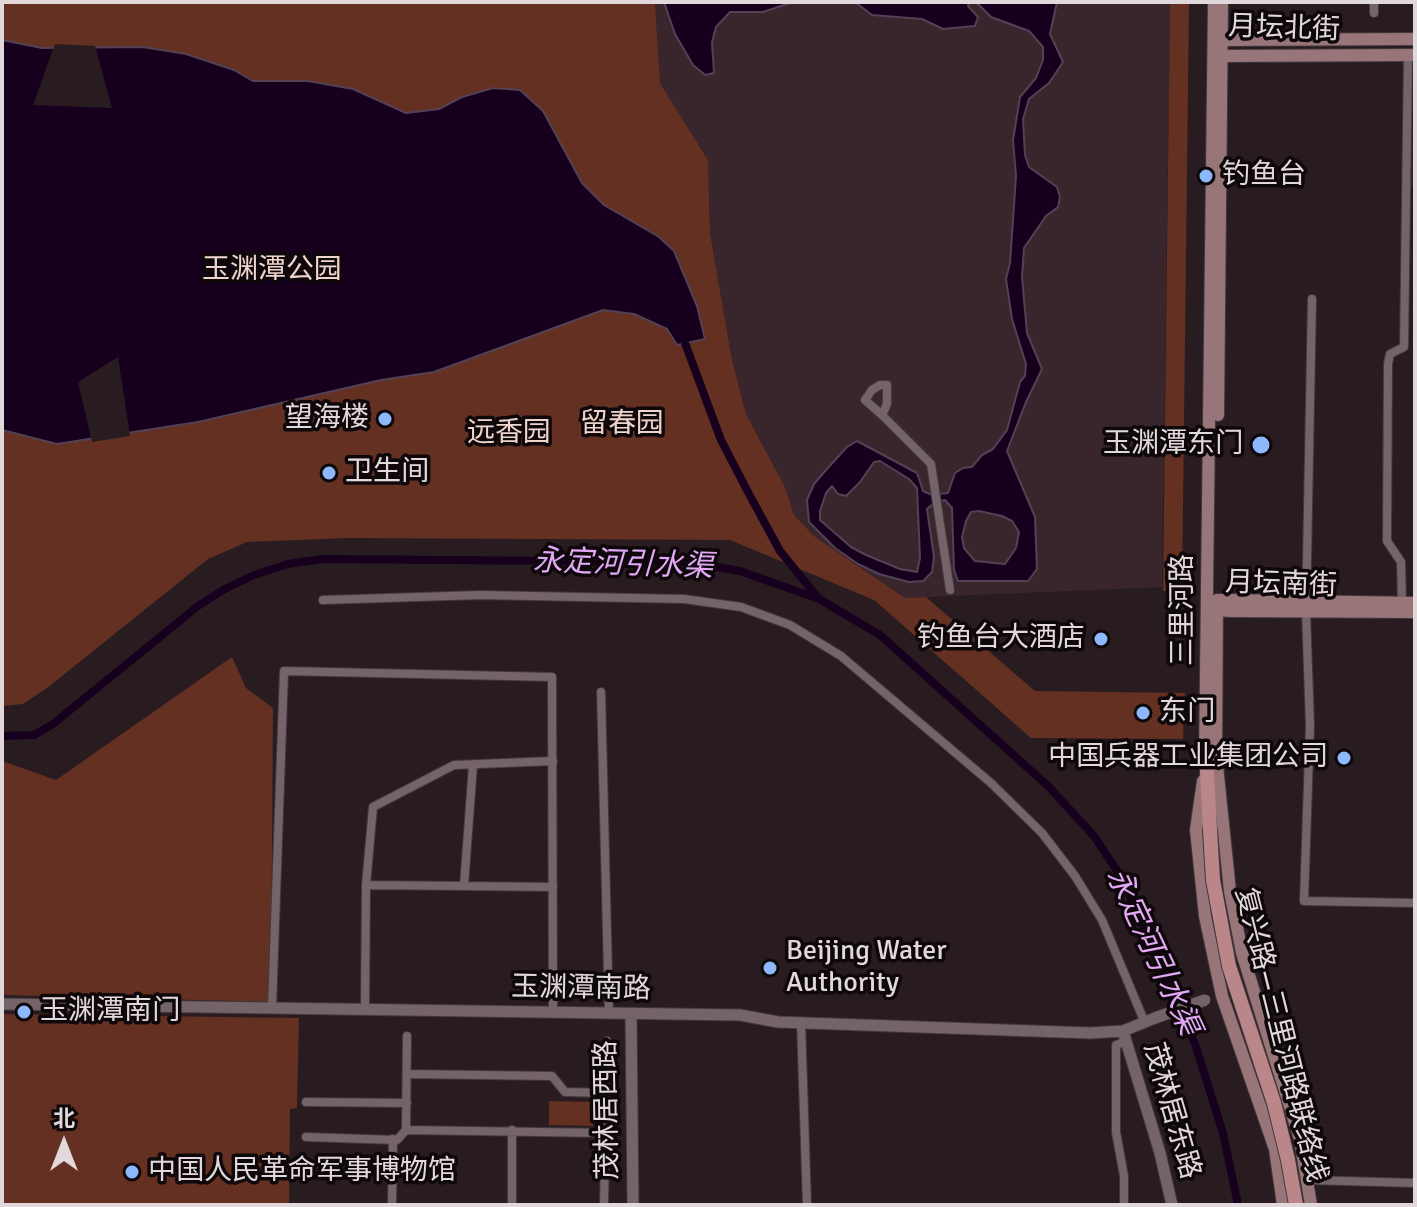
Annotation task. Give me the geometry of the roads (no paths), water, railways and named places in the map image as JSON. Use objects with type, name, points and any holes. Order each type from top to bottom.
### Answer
[{"type":"main road","name":"三里河路","points":[[1214,2],[1219,49]]},
{"type":"main road","name":"三里河路","points":[[1222,2],[1211,754],[1238,932],[1300,1139],[1311,1205]]},
{"type":"main road","name":"月坛北街","points":[[1219,49],[1415,39]]},
{"type":"main road","name":"月坛北街","points":[[1219,49],[1411,55]]},
{"type":"main road","name":"月坛南街","points":[[1306,607],[1409,603]]},
{"type":"main road","name":"月坛南街","points":[[1214,605],[1415,612]]},
{"type":"main road","name":"三里河路","points":[[1211,754],[1196,830],[1205,916],[1222,996],[1275,1149],[1283,1205]]},
{"type":"main road","name":"复兴路—三里河路联络线","points":[[1211,754],[1213,880],[1229,966],[1284,1139],[1296,1205]]},
{"type":"street","points":[[1374,2],[1374,13]]},
{"type":"street","points":[[1409,603],[1401,562],[1387,541],[1388,364],[1390,354],[1404,347],[1411,55]]},
{"type":"street","points":[[1312,299],[1306,607],[1310,725],[1304,901],[1415,903]]},
{"type":"street","points":[[882,415],[931,464],[950,590]]},
{"type":"street","points":[[323,600],[480,595],[684,599],[741,607],[790,625],[841,656],[991,783],[1042,833],[1075,876],[1102,920],[1150,1020]]},
{"type":"street","points":[[272,1007],[284,671],[552,677],[553,1013]]},
{"type":"street","points":[[601,692],[609,1014]]},
{"type":"street","points":[[365,1008],[366,885],[373,807],[454,765],[553,761]]},
{"type":"street","points":[[464,886],[473,765]]},
{"type":"street","points":[[366,885],[553,887]]},
{"type":"street","name":"玉渊潭南路","points":[[2,1004],[740,1015],[778,1022],[1125,1036],[1150,1020],[1222,996]]},
{"type":"street","name":"茂林居西路","points":[[631,1014],[633,1205]]},
{"type":"street","points":[[801,1022],[807,1205]]},
{"type":"street","points":[[306,1137],[397,1140],[406,1130],[407,1036]]},
{"type":"street","points":[[1124,1205],[1124,1176],[1116,1132],[1116,1045],[1125,1036]]},
{"type":"street","name":"茂林居东路","points":[[1125,1036],[1172,1205]]},
{"type":"street","points":[[604,1205],[607,1041]]},
{"type":"street","points":[[407,1074],[552,1076],[565,1092],[606,1093]]},
{"type":"street","points":[[306,1102],[407,1103]]},
{"type":"street","points":[[406,1130],[605,1133]]},
{"type":"street","points":[[512,1130],[512,1205]]},
{"type":"street","points":[[392,1205],[393,1139]]},
{"type":"street","points":[[1275,1149],[1300,1139]]},
{"type":"street","points":[[1308,1180],[1415,1183]]},
{"type":"waterway","points":[[685,343],[721,440],[749,494],[780,551],[819,599]]},
{"type":"waterway","name":"永定河引水渠","points":[[2,736],[34,735],[53,724],[198,606],[254,575],[288,564],[323,559],[688,562],[740,571],[819,599],[880,635],[1048,786],[1094,836],[1121,877],[1195,1044],[1223,1133],[1238,1205]]},
{"type":"place","name":"钓鱼台","points":[[1206,176]]},
{"type":"place","name":"望海楼","points":[[385,419]]},
{"type":"place","name":"玉渊潭东门","points":[[1261,445]]},
{"type":"place","name":"卫生间","points":[[329,473]]},
{"type":"place","name":"钓鱼台大酒店","points":[[1101,639]]},
{"type":"place","name":"东门","points":[[1143,713]]},
{"type":"place","name":"中国兵器工业集团公司","points":[[1344,758]]},
{"type":"place","name":"Beijing Water Authority","points":[[770,968]]},
{"type":"place","name":"玉渊潭南门","points":[[24,1012]]},
{"type":"place","name":"中国人民革命军事博物馆","points":[[132,1172]]},
{"type":"park label","name":"玉渊潭公园","points":[[272,271]]},
{"type":"park label","name":"留春园","points":[[622,425]]},
{"type":"park label","name":"远香园","points":[[509,434]]}]
